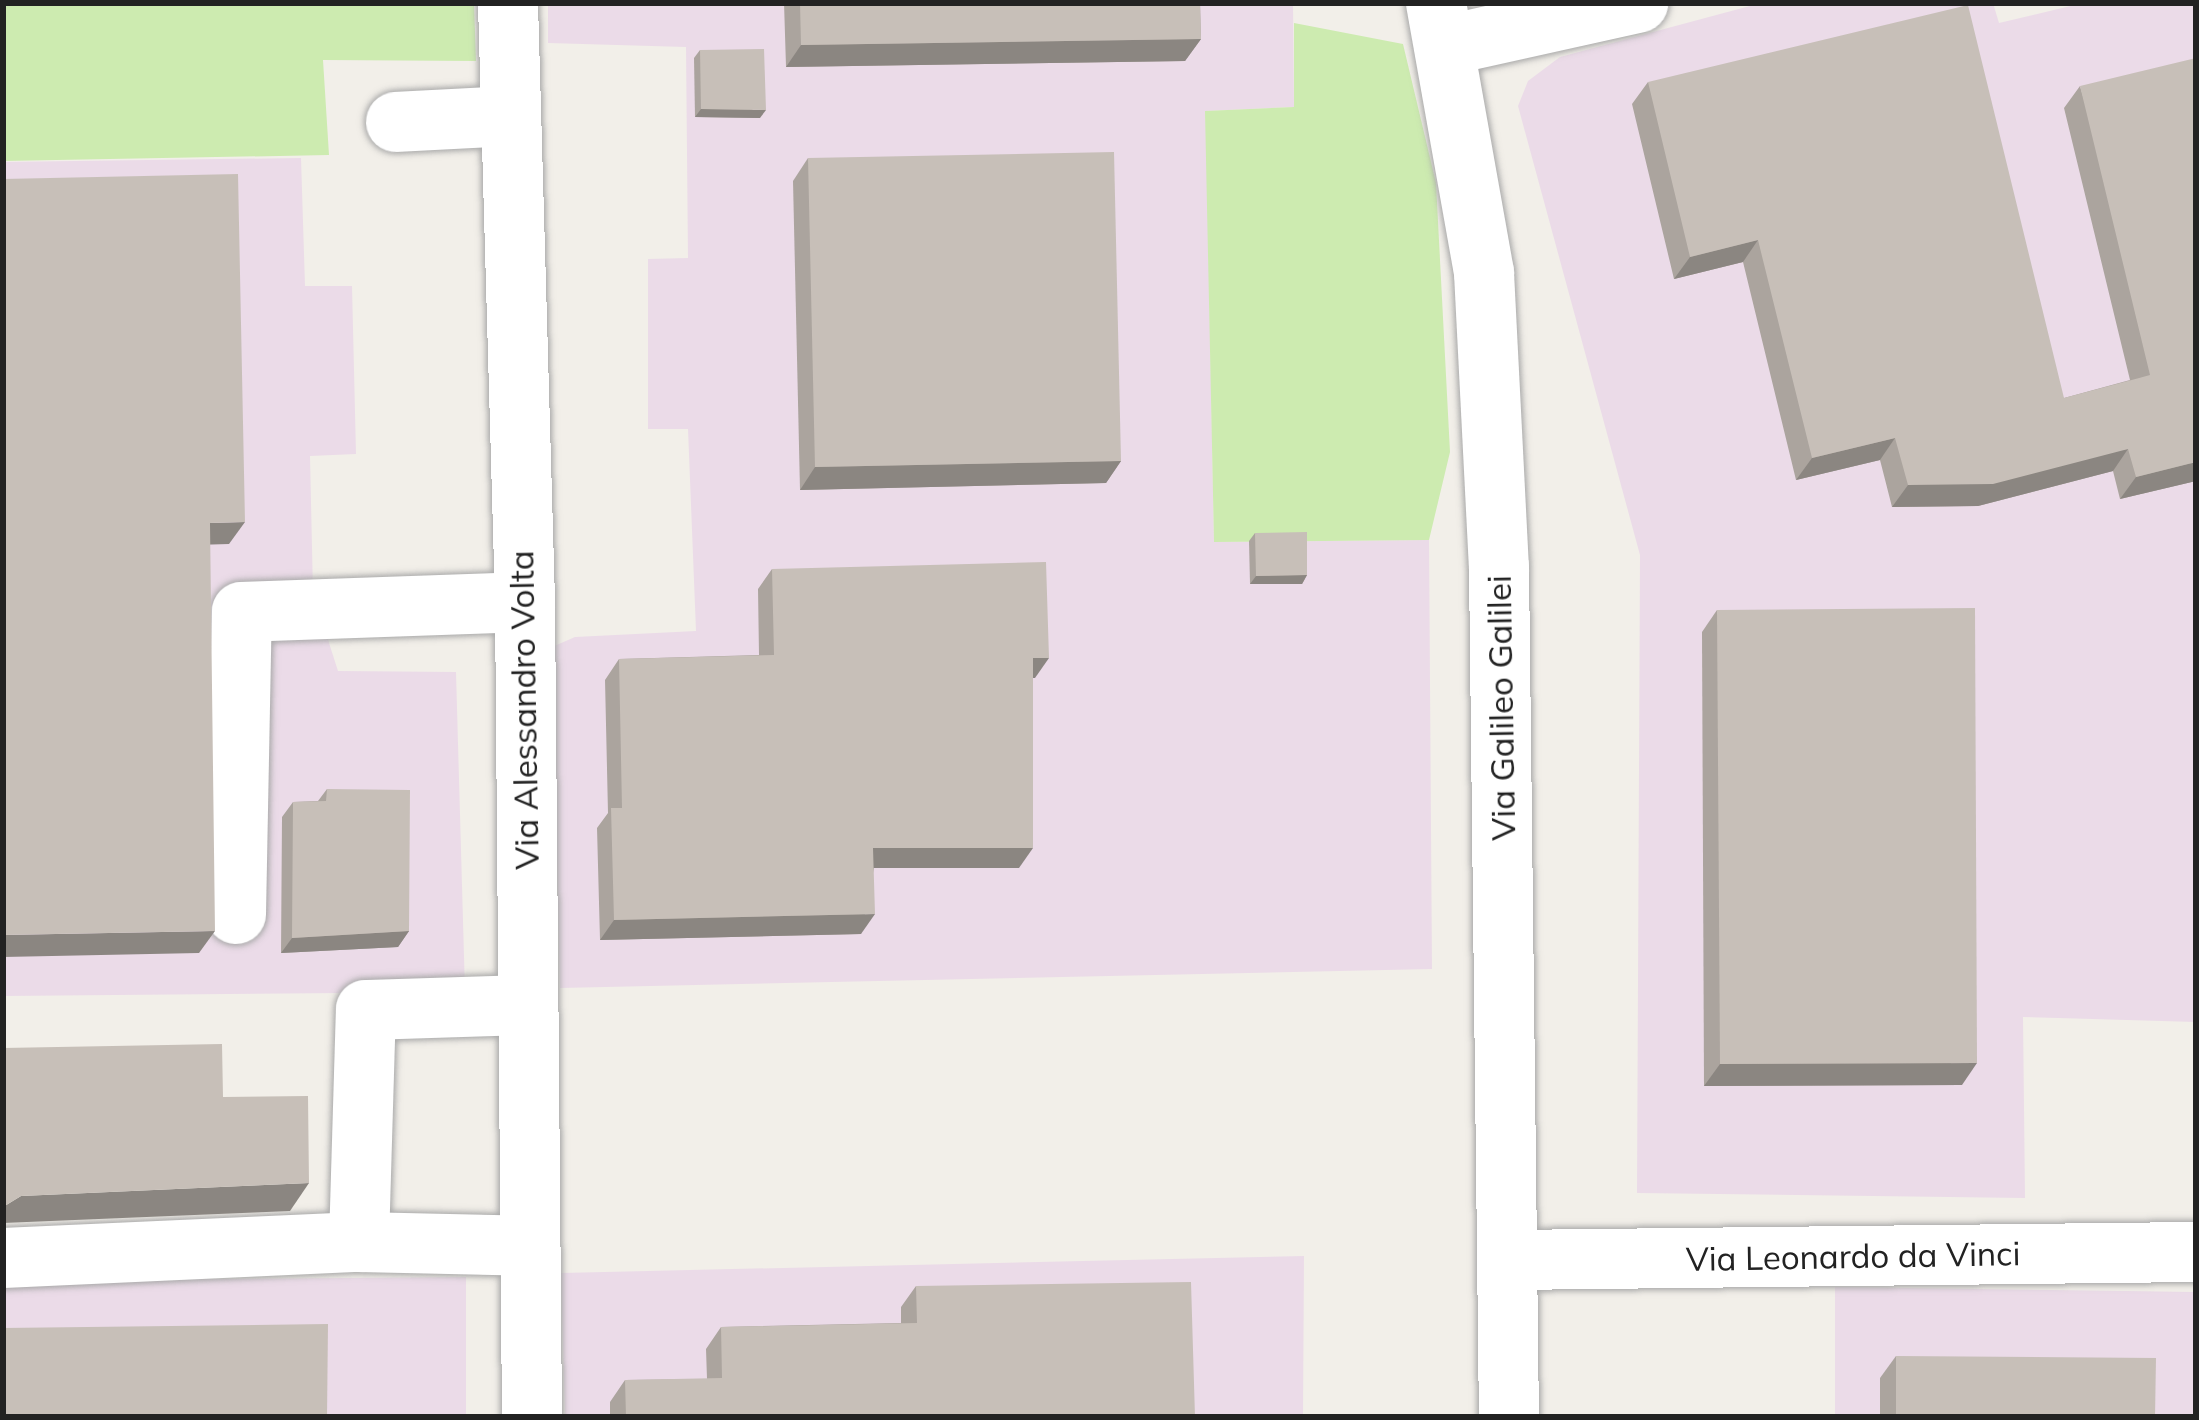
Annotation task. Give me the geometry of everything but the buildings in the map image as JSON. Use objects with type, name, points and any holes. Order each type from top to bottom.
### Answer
[{"type":"street","name":"Via Alessandro Volta","points":[[508,3],[525,602],[532,1417]]},
{"type":"street","points":[[1442,24],[1638,3]]},
{"type":"street","name":"Via Galileo Galilei","points":[[1442,24],[1484,273],[1499,567],[1509,1417]]},
{"type":"street","points":[[396,122],[509,116]]},
{"type":"street","points":[[236,914],[242,612],[525,602]]},
{"type":"street","points":[[359,1242],[366,1010],[527,1005]]},
{"type":"street","points":[[3,1258],[359,1242],[530,1246]]},
{"type":"street","name":"Via Leonardo da Vinci","points":[[1510,1259],[2196,1252]]},
{"type":"shaded area","points":[[548,3],[1293,3],[1294,107],[1206,111],[1214,542],[1429,540],[1432,969],[560,988],[552,647],[575,637],[696,631],[688,429],[648,429],[648,259],[688,258],[686,47],[548,43]]},
{"type":"shaded area","points":[[1761,3],[1993,3],[1999,23],[2083,3],[2196,3],[2196,1022],[2023,1017],[2025,1198],[1637,1193],[1640,555],[1518,106],[1528,81],[1560,57]]},
{"type":"shaded area","points":[[301,158],[305,286],[352,286],[356,454],[310,456],[313,593],[338,671],[456,672],[465,992],[3,996],[3,162]]},
{"type":"shaded area","points":[[1304,1256],[1303,1417],[565,1417],[561,1273]]},
{"type":"shaded area","points":[[466,1277],[466,1417],[3,1417],[3,1281]]},
{"type":"shaded area","points":[[1835,1287],[2196,1292],[2196,1417],[1835,1417]]},
{"type":"green space","points":[[3,3],[474,3],[476,61],[323,60],[329,155],[3,161]]},
{"type":"green space","points":[[1294,23],[1403,44],[1436,183],[1450,452],[1429,540],[1214,542],[1205,111],[1294,107]]}]
